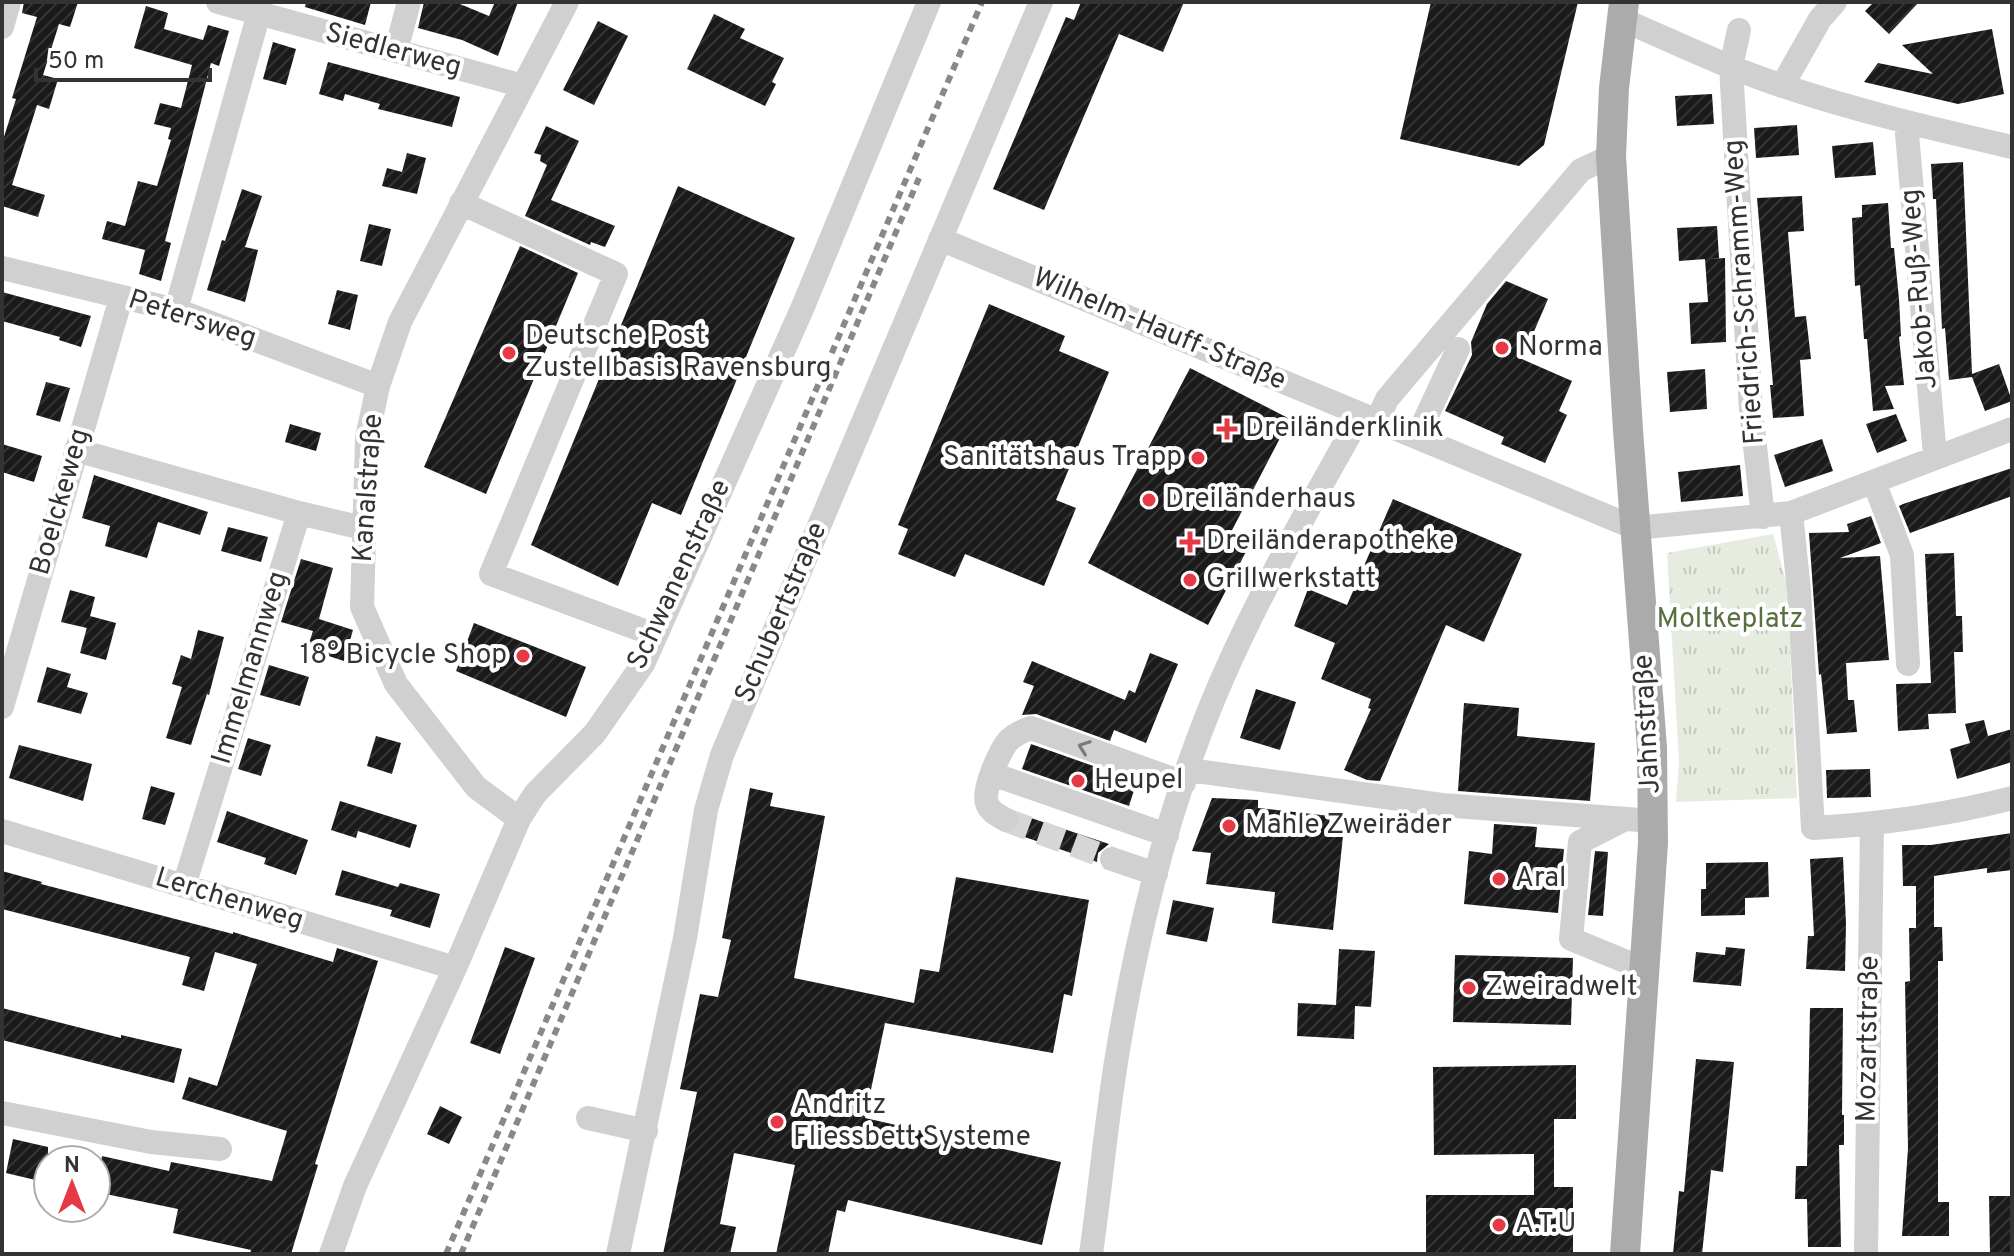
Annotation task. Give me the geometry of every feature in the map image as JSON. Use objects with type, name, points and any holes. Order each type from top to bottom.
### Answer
[{"type":"main road","name":"Jahnstraße","points":[[1623,11],[1614,88],[1611,156],[1652,748],[1639,820],[1644,969],[1625,1254]]},
{"type":"street","points":[[2,27],[9,2]]},
{"type":"street","points":[[396,51],[409,2]]},
{"type":"street","name":"Kanalstraße","points":[[519,819],[476,787],[396,684],[362,607],[367,438],[378,386],[400,322],[567,2]]},
{"type":"street","name":"Schwanenstraße","points":[[331,1254],[355,1186],[519,819],[535,794],[595,733],[643,664],[802,309],[929,2]]},
{"type":"street","name":"Schubertstraße","points":[[618,1254],[685,938],[706,810],[722,755],[1041,2]]},
{"type":"street","points":[[1782,86],[1820,19],[1835,2]]},
{"type":"street","name":"Siedlerweg","points":[[228,3],[523,86]]},
{"type":"street","points":[[1623,11],[1731,67],[1782,86],[1906,122],[2012,147]]},
{"type":"street","points":[[176,310],[259,13]]},
{"type":"street","name":"Friedrich-Schramm-Weg","points":[[1739,30],[1731,67],[1751,411],[1763,517]]},
{"type":"street","name":"Jakob-Ruß-Weg","points":[[1906,122],[1935,456]]},
{"type":"street","points":[[1091,1254],[1116,1063],[1131,978],[1167,835],[1223,677],[1273,573],[1369,417],[1581,170],[1611,156]]},
{"type":"street","points":[[461,203],[616,274],[491,574],[655,635]]},
{"type":"street","name":"Wilhelm-Hauff-Straße","points":[[940,239],[1635,528],[1791,513],[2012,429]]},
{"type":"street","name":"Petersweg","points":[[2,268],[176,310],[378,386]]},
{"type":"street","name":"Boelckeweg","points":[[2,707],[121,298]]},
{"type":"street","points":[[1417,437],[1458,349]]},
{"type":"street","points":[[76,450],[363,528]]},
{"type":"street","points":[[1874,482],[1902,555],[1908,664]]},
{"type":"street","name":"Immelmannweg","points":[[184,886],[299,513]]},
{"type":"street","points":[[1791,513],[1799,591],[1813,828],[1872,824],[1968,809],[2012,798]]},
{"type":"street","points":[[1006,820],[992,811],[986,802],[986,791],[1006,744],[1017,734],[1031,728],[1186,777],[1442,805],[1639,820]]},
{"type":"street","points":[[992,774],[1167,835]]},
{"type":"street","points":[[1639,820],[1580,842],[1571,939],[1644,969]]},
{"type":"street","name":"Mozartstraße","points":[[1866,1254],[1872,824]]},
{"type":"street","name":"Lerchenweg","points":[[2,831],[455,968]]},
{"type":"street","points":[[1112,859],[1156,874]]},
{"type":"street","points":[[2,1113],[151,1142],[220,1149]]},
{"type":"street","points":[[588,1118],[646,1131]]},
{"type":"green space","name":"Moltkeplatz","points":[[1773,534],[1787,585],[1797,798],[1676,802],[1679,762],[1667,553]]},
{"type":"building","points":[[24,2],[78,2],[70,27],[59,24],[43,75],[58,79],[49,109],[37,105],[12,185],[45,195],[38,217],[2,206],[2,143],[16,99],[12,98],[37,17],[22,13]]},
{"type":"building","points":[[306,2],[371,2],[365,25],[305,7]]},
{"type":"building","points":[[424,2],[455,2],[489,16],[495,2],[518,2],[498,56],[462,40],[418,28]]},
{"type":"building","points":[[1081,2],[1184,2],[1163,52],[1119,34],[1044,210],[993,189],[1066,17],[1074,20]]},
{"type":"building","points":[[1431,2],[1578,2],[1544,145],[1519,166],[1400,139]]},
{"type":"building","points":[[1874,2],[1919,2],[1889,34],[1865,11]]},
{"type":"building","points":[[146,6],[168,13],[164,29],[203,40],[208,25],[229,31],[219,66],[211,63],[165,241],[171,243],[161,281],[139,274],[145,250],[102,239],[107,221],[125,226],[138,181],[157,186],[171,140],[168,139],[171,128],[154,124],[160,103],[181,108],[192,65],[134,48]]},
{"type":"building","points":[[714,14],[745,29],[740,38],[784,58],[765,106],[687,69]]},
{"type":"building","points":[[598,21],[628,36],[594,105],[563,90]]},
{"type":"building","points":[[1992,29],[2004,94],[1958,104],[1864,82],[1878,63],[1933,74],[1902,45]]},
{"type":"building","points":[[273,42],[296,49],[286,85],[263,79]]},
{"type":"building","points":[[328,62],[460,97],[452,127],[378,109],[380,104],[345,94],[343,101],[319,94]]},
{"type":"building","points":[[1712,94],[1714,124],[1677,126],[1675,96]]},
{"type":"building","points":[[1797,125],[1799,155],[1756,158],[1754,128]]},
{"type":"building","points":[[546,126],[579,141],[551,200],[615,226],[605,247],[591,242],[590,245],[525,216],[547,165],[540,161],[541,155],[534,153]]},
{"type":"building","points":[[1873,142],[1876,175],[1835,178],[1832,146]]},
{"type":"building","points":[[407,153],[426,158],[417,194],[382,186],[387,168],[402,172]]},
{"type":"building","points":[[1963,162],[1972,374],[1999,364],[2012,401],[1985,411],[1972,377],[1949,380],[1945,328],[1942,329],[1936,199],[1933,199],[1931,164]]},
{"type":"building","points":[[678,186],[795,238],[681,515],[652,503],[618,586],[531,545]]},
{"type":"building","points":[[242,189],[262,196],[245,247],[258,250],[245,302],[207,290]]},
{"type":"building","points":[[1802,196],[1804,231],[1788,232],[1795,317],[1806,316],[1811,359],[1800,360],[1804,416],[1773,418],[1757,198]]},
{"type":"building","points":[[1888,203],[1899,299],[1904,385],[1885,386],[1894,409],[1873,411],[1860,285],[1855,286],[1852,218],[1862,217],[1862,205]]},
{"type":"building","points":[[369,224],[391,229],[382,266],[360,261]]},
{"type":"building","points":[[1717,226],[1719,258],[1679,261],[1677,228]]},
{"type":"building","name":"Deutsche Post Zustellbasis Ravensburg","points":[[520,246],[578,273],[486,494],[424,467]]},
{"type":"building","points":[[1725,258],[1726,342],[1691,344],[1689,303],[1708,302],[1705,259]]},
{"type":"building","points":[[1506,281],[1548,299],[1522,359],[1572,381],[1559,411],[1567,415],[1545,463],[1501,444],[1504,437],[1445,411],[1472,355],[1471,342],[1487,304]]},
{"type":"building","points":[[337,290],[358,295],[350,330],[328,324]]},
{"type":"building","points":[[2,292],[91,316],[81,347],[59,340],[60,337],[2,321]]},
{"type":"building","points":[[989,304],[1065,336],[1059,351],[1109,372],[1056,500],[1076,508],[1044,586],[965,554],[955,577],[898,554],[908,529],[898,525]]},
{"type":"building","name":"Dreiländerhaus","points":[[1190,368],[1290,419],[1230,534],[1250,544],[1208,625],[1088,563]]},
{"type":"building","points":[[1705,369],[1707,409],[1670,412],[1667,372]]},
{"type":"building","points":[[46,382],[70,388],[60,422],[36,415]]},
{"type":"building","points":[[1896,414],[1907,441],[1877,453],[1866,424]]},
{"type":"building","points":[[290,424],[321,433],[316,451],[285,442]]},
{"type":"building","points":[[1822,439],[1833,471],[1785,487],[1774,455]]},
{"type":"building","points":[[2,444],[42,456],[34,482],[2,472]]},
{"type":"building","points":[[1740,465],[1743,496],[1681,502],[1678,472]]},
{"type":"building","points":[[2012,468],[2012,496],[1910,533],[1899,506]]},
{"type":"building","points":[[94,475],[208,512],[200,535],[158,522],[147,558],[105,546],[110,526],[82,518]]},
{"type":"building","points":[[1393,499],[1522,554],[1484,642],[1446,625],[1380,781],[1367,780],[1344,770],[1371,709],[1368,708],[1371,699],[1321,679],[1335,643],[1294,626],[1308,589],[1347,605]]},
{"type":"building","points":[[1871,516],[1881,543],[1840,558],[1880,556],[1889,660],[1846,663],[1848,700],[1854,700],[1857,732],[1827,734],[1819,675],[1809,533],[1849,532],[1847,524]]},
{"type":"building","points":[[228,527],[268,537],[261,562],[221,551]]},
{"type":"building","points":[[1954,553],[1956,616],[1962,616],[1963,652],[1954,652],[1956,713],[1928,714],[1929,729],[1898,731],[1896,684],[1931,683],[1925,554]]},
{"type":"building","points":[[301,559],[333,568],[319,619],[353,630],[344,661],[307,649],[313,631],[281,622]]},
{"type":"building","points":[[70,590],[95,597],[87,628],[61,622]]},
{"type":"building","points":[[90,616],[116,623],[106,660],[80,653]]},
{"type":"building","points":[[474,623],[586,667],[566,717],[456,671]]},
{"type":"building","points":[[198,630],[224,637],[209,695],[191,745],[166,738],[182,687],[172,684],[181,655],[191,659]]},
{"type":"building","points":[[1150,653],[1178,664],[1146,743],[1114,730],[1110,741],[1036,714],[1022,715],[1034,686],[1023,682],[1032,661],[1125,700],[1129,690],[1135,693]]},
{"type":"building","points":[[269,665],[309,677],[300,706],[260,695]]},
{"type":"building","points":[[47,667],[71,674],[67,687],[88,693],[81,714],[37,702]]},
{"type":"building","points":[[1256,689],[1296,702],[1280,750],[1240,738]]},
{"type":"building","points":[[1464,703],[1519,708],[1517,736],[1595,743],[1590,801],[1458,791]]},
{"type":"building","points":[[1984,720],[1988,736],[2012,729],[2012,762],[1957,779],[1950,749],[1970,743],[1965,724]]},
{"type":"building","points":[[376,736],[401,743],[392,774],[367,766]]},
{"type":"building","points":[[248,738],[271,745],[261,776],[238,769]]},
{"type":"building","name":"Heupel","points":[[1031,744],[1099,768],[1096,775],[1135,787],[1129,806],[1022,769]]},
{"type":"building","points":[[19,745],[92,764],[83,801],[9,778]]},
{"type":"building","points":[[1870,769],[1871,797],[1827,798],[1826,770]]},
{"type":"building","points":[[151,786],[175,793],[165,825],[142,819]]},
{"type":"building","points":[[750,788],[773,793],[770,806],[825,816],[794,978],[914,1003],[920,969],[939,972],[956,877],[1089,900],[1072,996],[1064,994],[1053,1053],[885,1023],[865,1118],[1061,1162],[1042,1245],[848,1200],[845,1212],[837,1210],[828,1254],[776,1254],[795,1165],[734,1153],[720,1224],[736,1227],[730,1254],[663,1254],[697,1092],[680,1089],[700,994],[718,997],[731,940],[722,938]]},
{"type":"building","points":[[1212,798],[1258,800],[1258,808],[1330,816],[1328,835],[1343,836],[1333,930],[1272,923],[1275,892],[1206,884],[1211,853],[1192,851]]},
{"type":"building","points":[[340,801],[417,825],[410,848],[358,831],[356,838],[331,830]]},
{"type":"building","points":[[227,811],[308,840],[296,875],[264,864],[266,858],[217,842]]},
{"type":"building","points":[[1019,814],[1109,844],[1098,853],[1097,862],[1013,833],[1019,827]]},
{"type":"building","name":"Aral","points":[[1494,824],[1537,827],[1535,847],[1564,849],[1558,913],[1464,904],[1469,851],[1492,854]]},
{"type":"building","points":[[2012,833],[2012,870],[1987,873],[1987,868],[1934,876],[1934,927],[1942,927],[1943,961],[1938,961],[1938,1202],[1949,1202],[1949,1236],[1902,1236],[1908,1148],[1905,982],[1910,981],[1909,928],[1916,928],[1916,886],[1903,886],[1902,845],[1931,845]]},
{"type":"building","points":[[1595,851],[1608,852],[1603,916],[1588,915]]},
{"type":"building","points":[[1843,857],[1845,971],[1806,969],[1808,936],[1814,936],[1810,859]]},
{"type":"building","points":[[1768,862],[1769,897],[1745,898],[1745,915],[1701,916],[1701,889],[1706,889],[1706,863]]},
{"type":"building","points":[[342,870],[398,887],[400,883],[440,894],[430,928],[390,916],[392,910],[335,895]]},
{"type":"building","points":[[2,871],[41,884],[233,932],[333,962],[337,948],[378,961],[315,1164],[318,1165],[291,1254],[250,1254],[251,1250],[173,1233],[178,1209],[112,1195],[112,1158],[169,1171],[171,1162],[272,1181],[287,1131],[182,1099],[189,1077],[217,1086],[257,964],[215,952],[204,991],[182,985],[190,957],[2,909]]},
{"type":"building","points":[[1173,900],[1214,908],[1207,942],[1166,934]]},
{"type":"building","points":[[505,947],[535,958],[500,1054],[470,1043]]},
{"type":"building","points":[[1726,947],[1745,949],[1741,986],[1693,982],[1696,952],[1725,955]]},
{"type":"building","points":[[1339,949],[1375,951],[1371,1007],[1355,1006],[1354,1039],[1297,1036],[1298,1003],[1336,1005]]},
{"type":"building","points":[[1455,955],[1573,958],[1571,1025],[1453,1022]]},
{"type":"building","points":[[2,1008],[121,1038],[121,1035],[182,1049],[174,1083],[2,1040]]},
{"type":"building","points":[[1810,1008],[1843,1008],[1844,1145],[1839,1145],[1841,1247],[1808,1247],[1807,1199],[1795,1199],[1796,1166],[1807,1166]]},
{"type":"building","points":[[1696,1059],[1734,1062],[1723,1172],[1711,1170],[1702,1254],[1673,1254],[1679,1191],[1684,1192]]},
{"type":"building","points":[[1576,1065],[1576,1119],[1554,1119],[1554,1187],[1573,1187],[1573,1254],[1426,1254],[1426,1195],[1534,1195],[1534,1154],[1434,1155],[1433,1067]]},
{"type":"building","points":[[440,1106],[462,1117],[449,1144],[427,1134]]},
{"type":"building","points":[[13,1139],[35,1144],[32,1144],[32,1179],[6,1173]]},
{"type":"building","points":[[1989,1196],[2012,1196],[2012,1254],[1990,1254]]},
{"type":"tunnel","points":[[1006,820],[1112,859]]},
{"type":"railway","points":[[446,1254],[982,2]]},
{"type":"railway","points":[[461,1254],[919,178]]},
{"type":"place","name":"Norma","points":[[1502,348]]},
{"type":"place","name":"Deutsche Post Zustellbasis Ravensburg","points":[[509,353]]},
{"type":"place","name":"Dreiländerklinik","points":[[1227,429]]},
{"type":"place","name":"Sanitätshaus Trapp","points":[[1198,458]]},
{"type":"place","name":"Dreiländerhaus","points":[[1149,500]]},
{"type":"place","name":"Dreiländerapotheke","points":[[1190,542]]},
{"type":"place","name":"Grillwerkstatt","points":[[1190,580]]},
{"type":"place","name":"18° Bicycle Shop","points":[[523,656]]},
{"type":"place","name":"Heupel","points":[[1078,781]]},
{"type":"place","name":"Mahle Zweiräder","points":[[1229,826]]},
{"type":"place","name":"Aral","points":[[1499,879]]},
{"type":"place","name":"Zweiradwelt","points":[[1469,988]]},
{"type":"place","name":"Andritz Fliessbett Systeme","points":[[777,1122]]},
{"type":"place","name":"A.T.U","points":[[1499,1225]]}]
